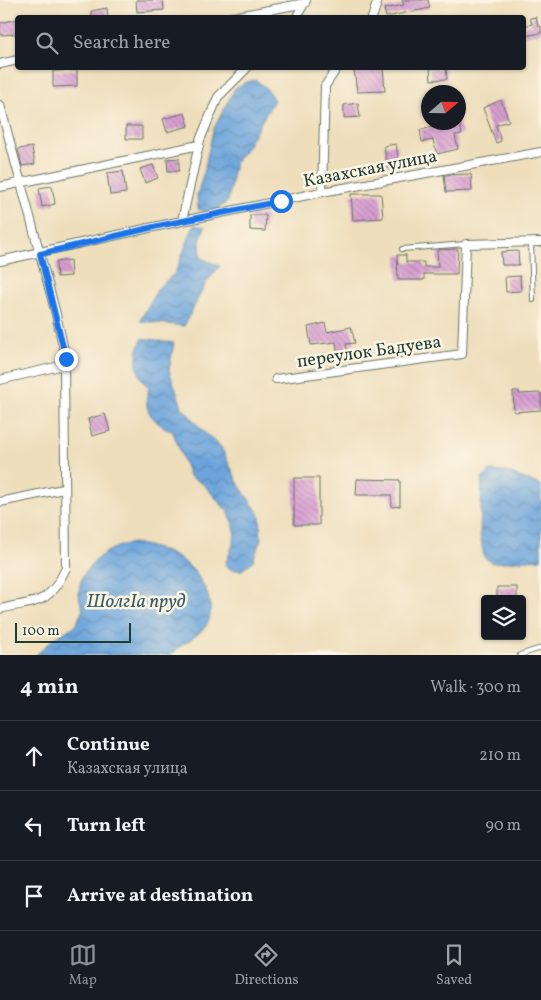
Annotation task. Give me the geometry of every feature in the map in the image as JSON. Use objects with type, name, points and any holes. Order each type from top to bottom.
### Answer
[{"type":"street","points":[[373,15],[378,0]]},
{"type":"street","points":[[242,15],[305,1]]},
{"type":"street","points":[[298,15],[305,1]]},
{"type":"street","points":[[0,64],[15,61]]},
{"type":"street","points":[[182,221],[199,145],[218,97],[245,70]]},
{"type":"street","points":[[322,192],[325,86],[336,70]]},
{"type":"street","points":[[0,105],[66,359],[64,365],[66,568],[61,578],[44,600],[34,604],[26,603],[0,609]]},
{"type":"street","points":[[0,187],[199,145]]},
{"type":"street","name":"Казахская улица","points":[[0,261],[40,254],[182,221],[322,192],[541,152]]},
{"type":"street","points":[[466,244],[541,242]]},
{"type":"street","name":"переулок Бадуева","points":[[276,379],[462,354],[466,244]]},
{"type":"street","points":[[0,380],[64,365]]},
{"type":"street","points":[[0,502],[64,489]]},
{"type":"lane","points":[[531,242],[534,300]]},
{"type":"lane","points":[[402,249],[466,244]]},
{"type":"lane","points":[[520,655],[541,648]]},
{"type":"water","points":[[256,80],[266,88],[274,100],[245,150],[235,162],[228,201],[214,210],[198,209],[197,195],[213,130],[235,88]]},
{"type":"water","points":[[194,225],[205,227],[200,241],[201,258],[220,266],[206,283],[184,326],[140,321],[158,288],[175,273]]},
{"type":"water","points":[[143,338],[174,343],[169,370],[182,407],[205,433],[221,447],[239,485],[260,515],[261,539],[253,561],[242,570],[232,570],[225,565],[234,542],[235,530],[229,513],[203,484],[189,476],[173,432],[155,420],[148,410],[147,396],[149,388],[138,371],[137,364],[138,351]]},
{"type":"water","points":[[490,471],[506,472],[541,485],[541,559],[492,563],[484,557],[480,534],[482,479]]},
{"type":"water","name":"ШолгIа пруд","points":[[134,543],[169,553],[188,565],[196,574],[208,596],[210,616],[205,627],[171,655],[36,655],[53,639],[76,625],[83,609],[79,597],[80,585],[84,574],[91,565],[100,556],[111,550],[122,545]]},
{"type":"building","points":[[136,0],[163,0],[164,10],[137,12]]},
{"type":"building","points":[[402,0],[428,0],[430,8],[396,15],[386,15],[384,9],[404,5]]},
{"type":"building","points":[[107,8],[108,15],[92,15],[91,11]]},
{"type":"building","points":[[536,17],[538,26],[541,26],[541,33],[526,36],[526,26],[532,24],[530,18]]},
{"type":"building","points":[[15,20],[15,34],[0,35],[0,23]]},
{"type":"building","points":[[77,70],[77,86],[53,87],[53,71]]},
{"type":"building","points":[[354,70],[383,70],[385,91],[357,92]]},
{"type":"building","points":[[430,70],[446,70],[447,79],[431,80]]},
{"type":"building","points":[[501,100],[509,121],[496,125],[501,141],[496,143],[483,108]]},
{"type":"building","points":[[358,103],[360,117],[344,118],[344,105]]},
{"type":"building","points":[[185,113],[189,126],[167,132],[163,119]]},
{"type":"building","points":[[126,126],[142,126],[142,139],[126,139]]},
{"type":"building","points":[[420,130],[461,130],[462,134],[455,135],[458,149],[437,154],[433,140],[422,142]]},
{"type":"building","points":[[396,144],[399,162],[387,165],[384,146]]},
{"type":"building","points":[[32,147],[35,164],[22,166],[18,149]]},
{"type":"building","points":[[179,158],[179,171],[168,171],[167,159]]},
{"type":"building","points":[[153,165],[158,178],[145,183],[140,169]]},
{"type":"building","points":[[123,171],[126,193],[110,195],[107,173]]},
{"type":"building","points":[[471,174],[472,191],[446,192],[444,175]]},
{"type":"building","points":[[52,186],[55,204],[42,207],[39,188]]},
{"type":"building","points":[[351,194],[381,194],[383,218],[353,220]]},
{"type":"building","points":[[250,215],[266,215],[265,231],[250,230]]},
{"type":"building","points":[[458,249],[457,274],[424,274],[424,280],[398,280],[397,255],[406,255],[406,262],[424,262],[424,267],[438,267],[437,250]]},
{"type":"building","points":[[518,251],[519,265],[502,265],[501,252]]},
{"type":"building","points":[[70,260],[71,276],[57,277],[56,262]]},
{"type":"building","points":[[520,276],[521,291],[506,292],[505,277]]},
{"type":"building","points":[[325,323],[327,332],[351,327],[355,343],[346,344],[348,356],[338,358],[336,342],[311,345],[308,327]]},
{"type":"building","points":[[513,391],[519,391],[519,394],[541,393],[541,410],[514,412]]},
{"type":"building","points":[[105,414],[110,431],[92,436],[88,419]]},
{"type":"building","points":[[294,478],[319,478],[319,525],[294,525]]},
{"type":"building","points":[[357,479],[400,480],[400,506],[392,507],[391,495],[356,495]]},
{"type":"building","points":[[497,587],[517,587],[517,595],[497,595]]},
{"type":"route","points":[[66,359],[40,254],[158,226],[281,201]]}]
